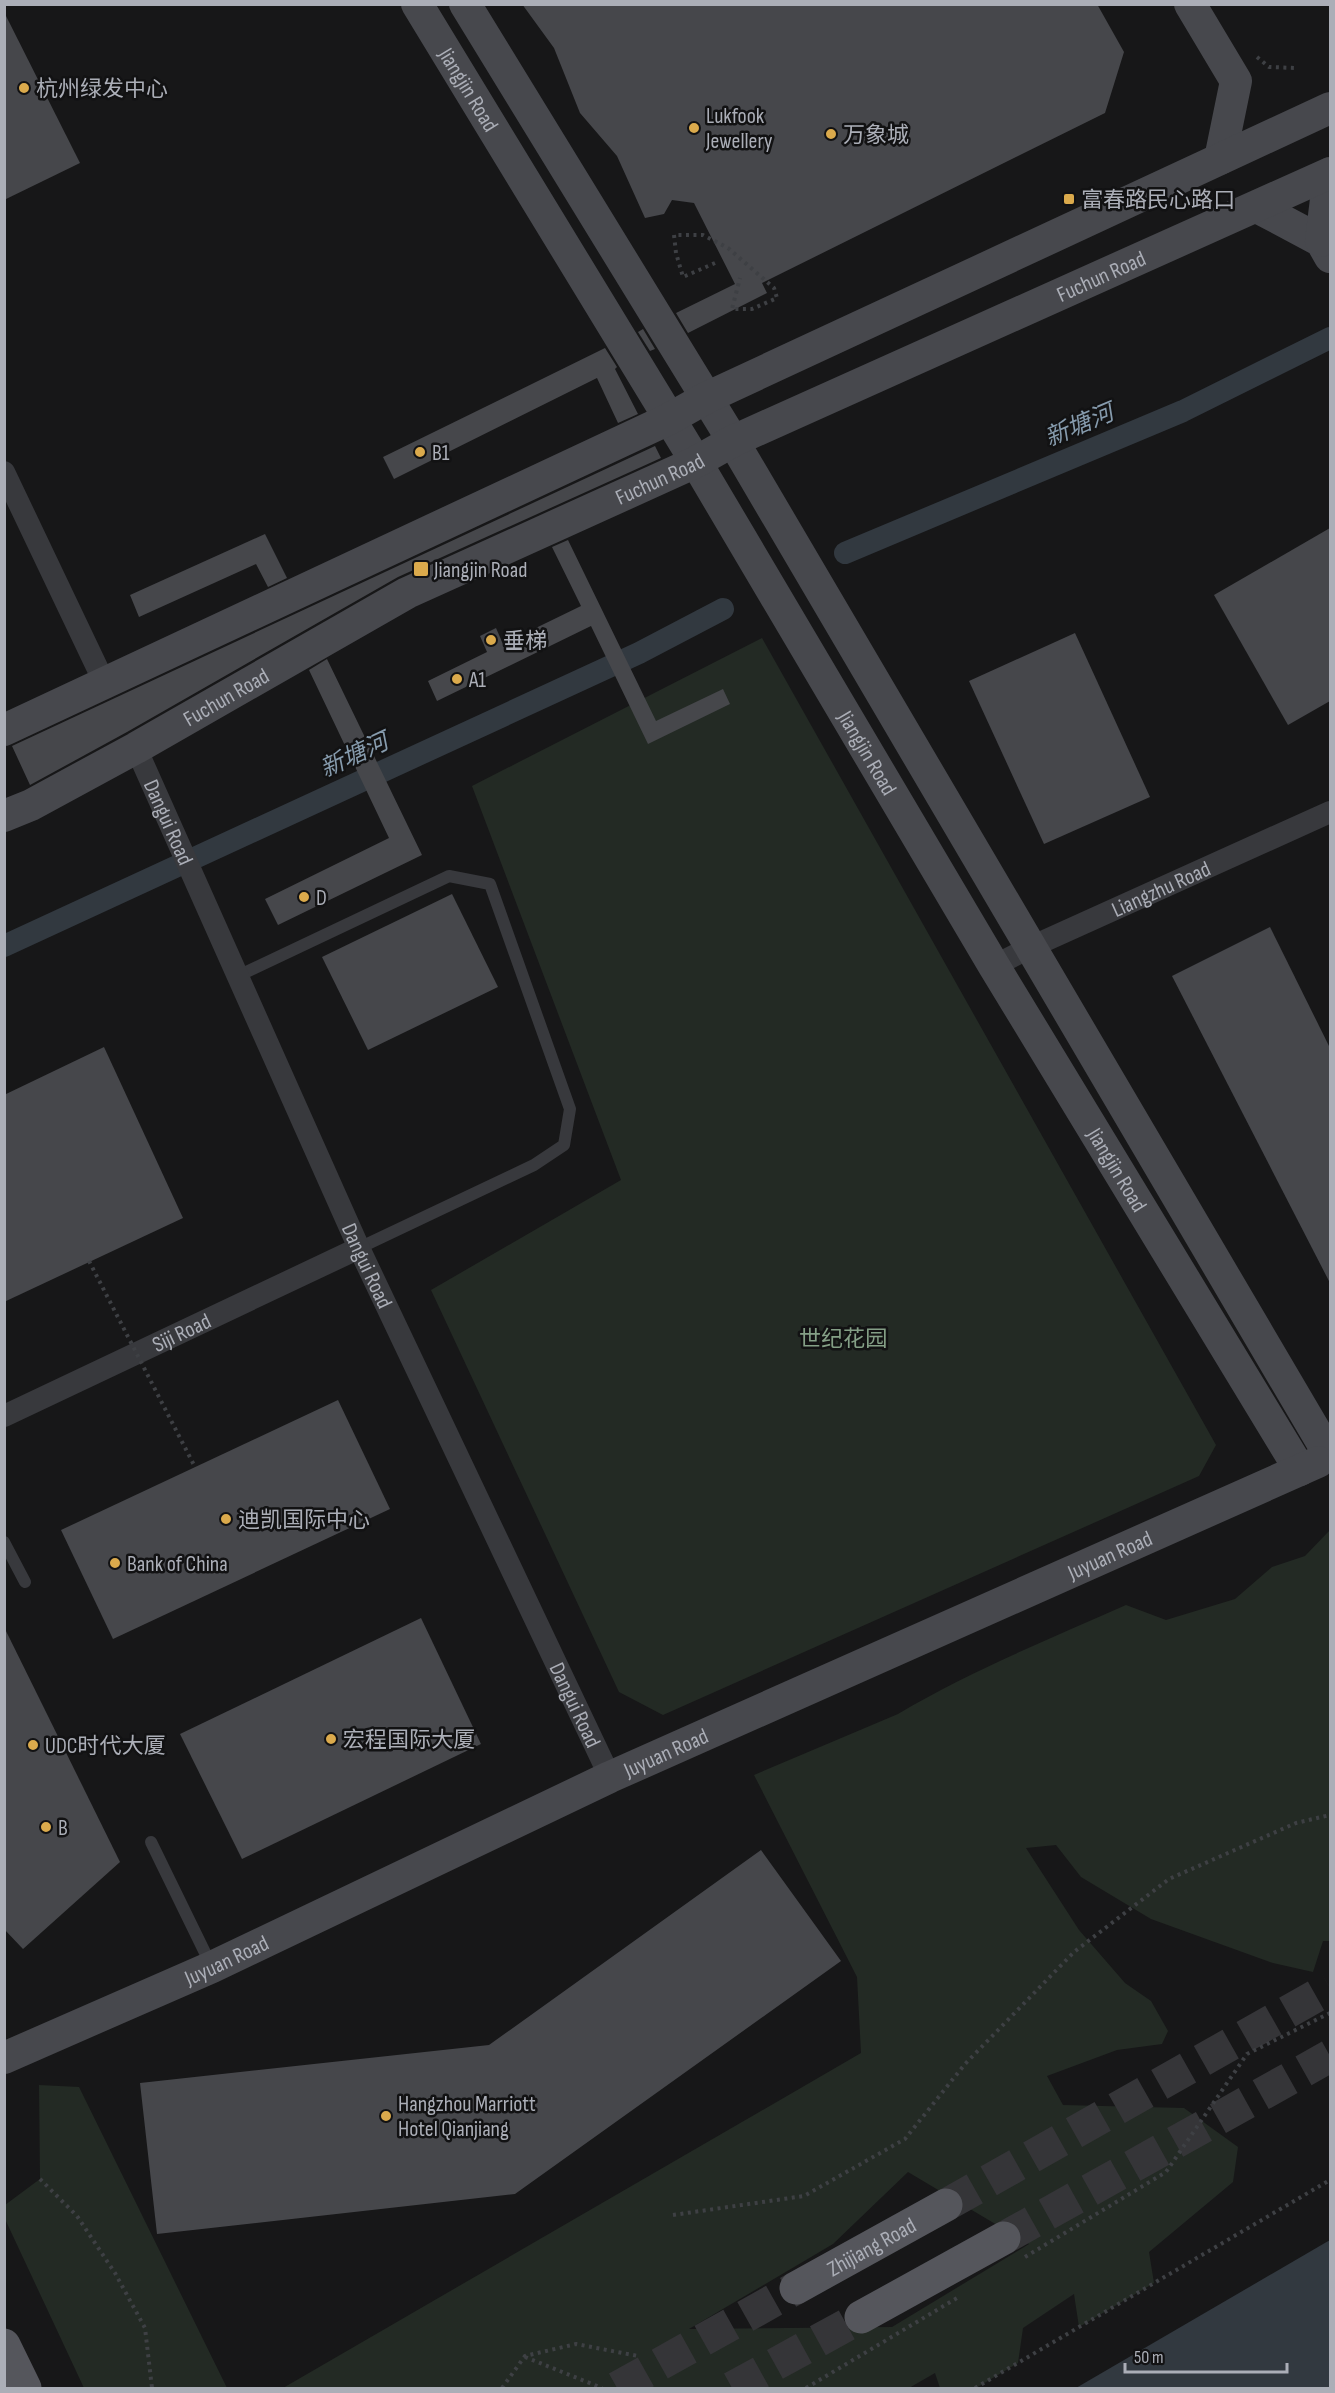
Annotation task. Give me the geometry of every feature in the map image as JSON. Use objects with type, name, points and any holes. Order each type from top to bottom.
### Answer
[{"type":"main road","name":"Zhijiang Road","points":[[796,2288],[946,2205]]},
{"type":"main road","points":[[861,2317],[1010,2250]]},
{"type":"main road","points":[[4,2344],[25,2388]]},
{"type":"street","name":"Jiangjin Road","points":[[417,4],[696,462],[994,966],[1300,1470]]},
{"type":"street","name":"Jiangjin Road","points":[[465,4],[733,441],[1330,1456]]},
{"type":"street","points":[[1190,4],[1236,81],[1220,159]]},
{"type":"street","points":[[4,730],[669,419],[706,398],[1330,108]]},
{"type":"street","points":[[1257,207],[1326,249],[1330,174]]},
{"type":"street","name":"Fuchun Road","points":[[4,816],[31,805],[136,748],[407,593],[696,462],[733,441],[1330,174]]},
{"type":"street","points":[[4,472],[105,684]]},
{"type":"street","name":"Dangui Road","points":[[136,748],[358,1248],[610,1777]]},
{"type":"street","name":"Liangzhu Road","points":[[994,966],[1031,947],[1330,812]]},
{"type":"street","name":"Siji Road","points":[[4,1416],[358,1248]]},
{"type":"street","name":"Juyuan Road","points":[[4,2058],[212,1967],[610,1777],[1330,1456]]},
{"type":"lane","points":[[238,976],[449,876],[490,885],[570,1109],[564,1145],[534,1165],[358,1248]]},
{"type":"lane","points":[[4,1542],[25,1582]]},
{"type":"lane","points":[[151,1842],[212,1967]]},
{"type":"path","points":[[1257,57],[1269,67],[1296,68]]},
{"type":"path","points":[[715,262],[683,277],[676,253],[674,235],[703,235],[728,248],[774,288],[777,298],[752,309],[732,309],[740,278]]},
{"type":"path","points":[[89,1261],[195,1467]]},
{"type":"path","points":[[674,2215],[804,2196],[905,2139],[965,2064],[1074,1952],[1169,1879],[1296,1823],[1330,1815]]},
{"type":"path","points":[[1010,2250],[1166,2172],[1247,2054],[1330,2013]]},
{"type":"path","points":[[40,2179],[77,2216],[115,2273],[145,2328],[152,2388]]},
{"type":"path","points":[[975,2388],[1330,2180]]},
{"type":"path","points":[[806,2388],[966,2292]]},
{"type":"path","points":[[502,2388],[525,2356],[576,2344],[638,2356]]},
{"type":"path","points":[[525,2356],[602,2388]]},
{"type":"green space","name":"世纪花园","points":[[762,638],[1216,1445],[1199,1476],[663,1715],[619,1692],[431,1290],[621,1180],[472,786]]},
{"type":"green space","points":[[1330,1530],[1330,1941],[1323,1941],[1313,1972],[1273,1963],[1151,1919],[1081,1877],[1056,1845],[1026,1848],[1079,1930],[1125,1983],[1151,2001],[1168,2031],[1162,2044],[1117,2050],[1047,2076],[1063,2105],[1184,2108],[1238,2147],[1233,2182],[1149,2252],[1154,2283],[1079,2327],[1074,2294],[1023,2328],[1018,2363],[976,2388],[940,2388],[935,2373],[909,2388],[283,2388],[861,2053],[857,1977],[754,1775],[898,1714],[982,1670],[1126,1605],[1166,1620],[1235,1599],[1272,1567],[1305,1556]],"holes":[[[908,2172],[1029,2244],[892,2327],[689,2329],[833,2244]]]},
{"type":"green space","points":[[39,2085],[79,2087],[227,2388],[84,2388],[5,2219],[5,2205],[40,2179]]},
{"type":"shaded area","points":[[1330,2240],[1330,2388],[1076,2388]]},
{"type":"building","name":"万象城","points":[[522,4],[1097,4],[1124,52],[1105,113],[762,283],[767,293],[688,333],[676,313],[735,284],[694,203],[672,200],[664,214],[645,218],[617,156],[580,113],[554,48]]},
{"type":"building","name":"杭州绿发中心","points":[[4,12],[80,163],[4,200]]},
{"type":"building","points":[[643,329],[655,349],[650,351],[638,332]]},
{"type":"building","points":[[605,348],[617,367],[615,369],[638,414],[618,423],[597,378],[394,479],[383,457]]},
{"type":"building","points":[[655,446],[661,458],[398,577],[30,785],[12,746]]},
{"type":"building","points":[[1330,528],[1330,701],[1288,725],[1214,595]]},
{"type":"building","points":[[265,534],[287,578],[268,587],[256,564],[139,617],[130,595]]},
{"type":"building","points":[[568,540],[656,721],[723,689],[730,704],[648,744],[591,626],[437,701],[428,681],[487,652],[480,636],[496,628],[503,644],[581,606],[552,547]]},
{"type":"building","points":[[1075,633],[1150,797],[1044,844],[969,681]]},
{"type":"building","points":[[327,659],[422,855],[278,925],[265,899],[389,838],[309,670]]},
{"type":"building","points":[[452,894],[498,987],[368,1050],[322,957]]},
{"type":"building","points":[[1270,927],[1330,1048],[1330,1283],[1172,976]]},
{"type":"building","points":[[104,1047],[183,1218],[4,1302],[4,1095]]},
{"type":"building","name":"迪凯国际中心","points":[[338,1400],[390,1509],[113,1639],[61,1530]]},
{"type":"building","name":"宏程国际大厦","points":[[421,1618],[481,1744],[242,1859],[180,1734]]},
{"type":"building","name":"B","points":[[4,1627],[120,1862],[23,1949],[4,1929]]},
{"type":"building","points":[[761,1850],[841,1961],[515,2194],[157,2234],[140,2083],[489,2045]]},
{"type":"waterway","name":"新塘河","points":[[845,553],[1183,411],[1330,338]]},
{"type":"waterway","name":"新塘河","points":[[4,946],[639,653],[723,609]]},
{"type":"tunnel","points":[[946,2205],[1330,1988]]},
{"type":"tunnel","points":[[1004,2238],[1330,2056]]},
{"type":"tunnel","points":[[617,2388],[796,2288]]},
{"type":"tunnel","points":[[732,2388],[861,2317]]},
{"type":"place","name":"杭州绿发中心","points":[[24,88]]},
{"type":"place","name":"Lukfook Jewellery","points":[[694,128]]},
{"type":"place","name":"万象城","points":[[831,134]]},
{"type":"place","name":"富春路民心路口","points":[[1069,199]]},
{"type":"place","name":"B1","points":[[420,452]]},
{"type":"place","name":"Jiangjin Road","points":[[421,569]]},
{"type":"place","name":"垂梯","points":[[491,640]]},
{"type":"place","name":"A1","points":[[457,679]]},
{"type":"place","name":"D","points":[[304,897]]},
{"type":"place","name":"迪凯国际中心","points":[[226,1519]]},
{"type":"place","name":"Bank of China","points":[[115,1563]]},
{"type":"place","name":"宏程国际大厦","points":[[331,1739]]},
{"type":"place","name":"UDC时代大厦","points":[[33,1745]]},
{"type":"place","name":"B","points":[[46,1827]]},
{"type":"place","name":"Hangzhou Marriott Hotel Qianjiang","points":[[386,2116]]}]
